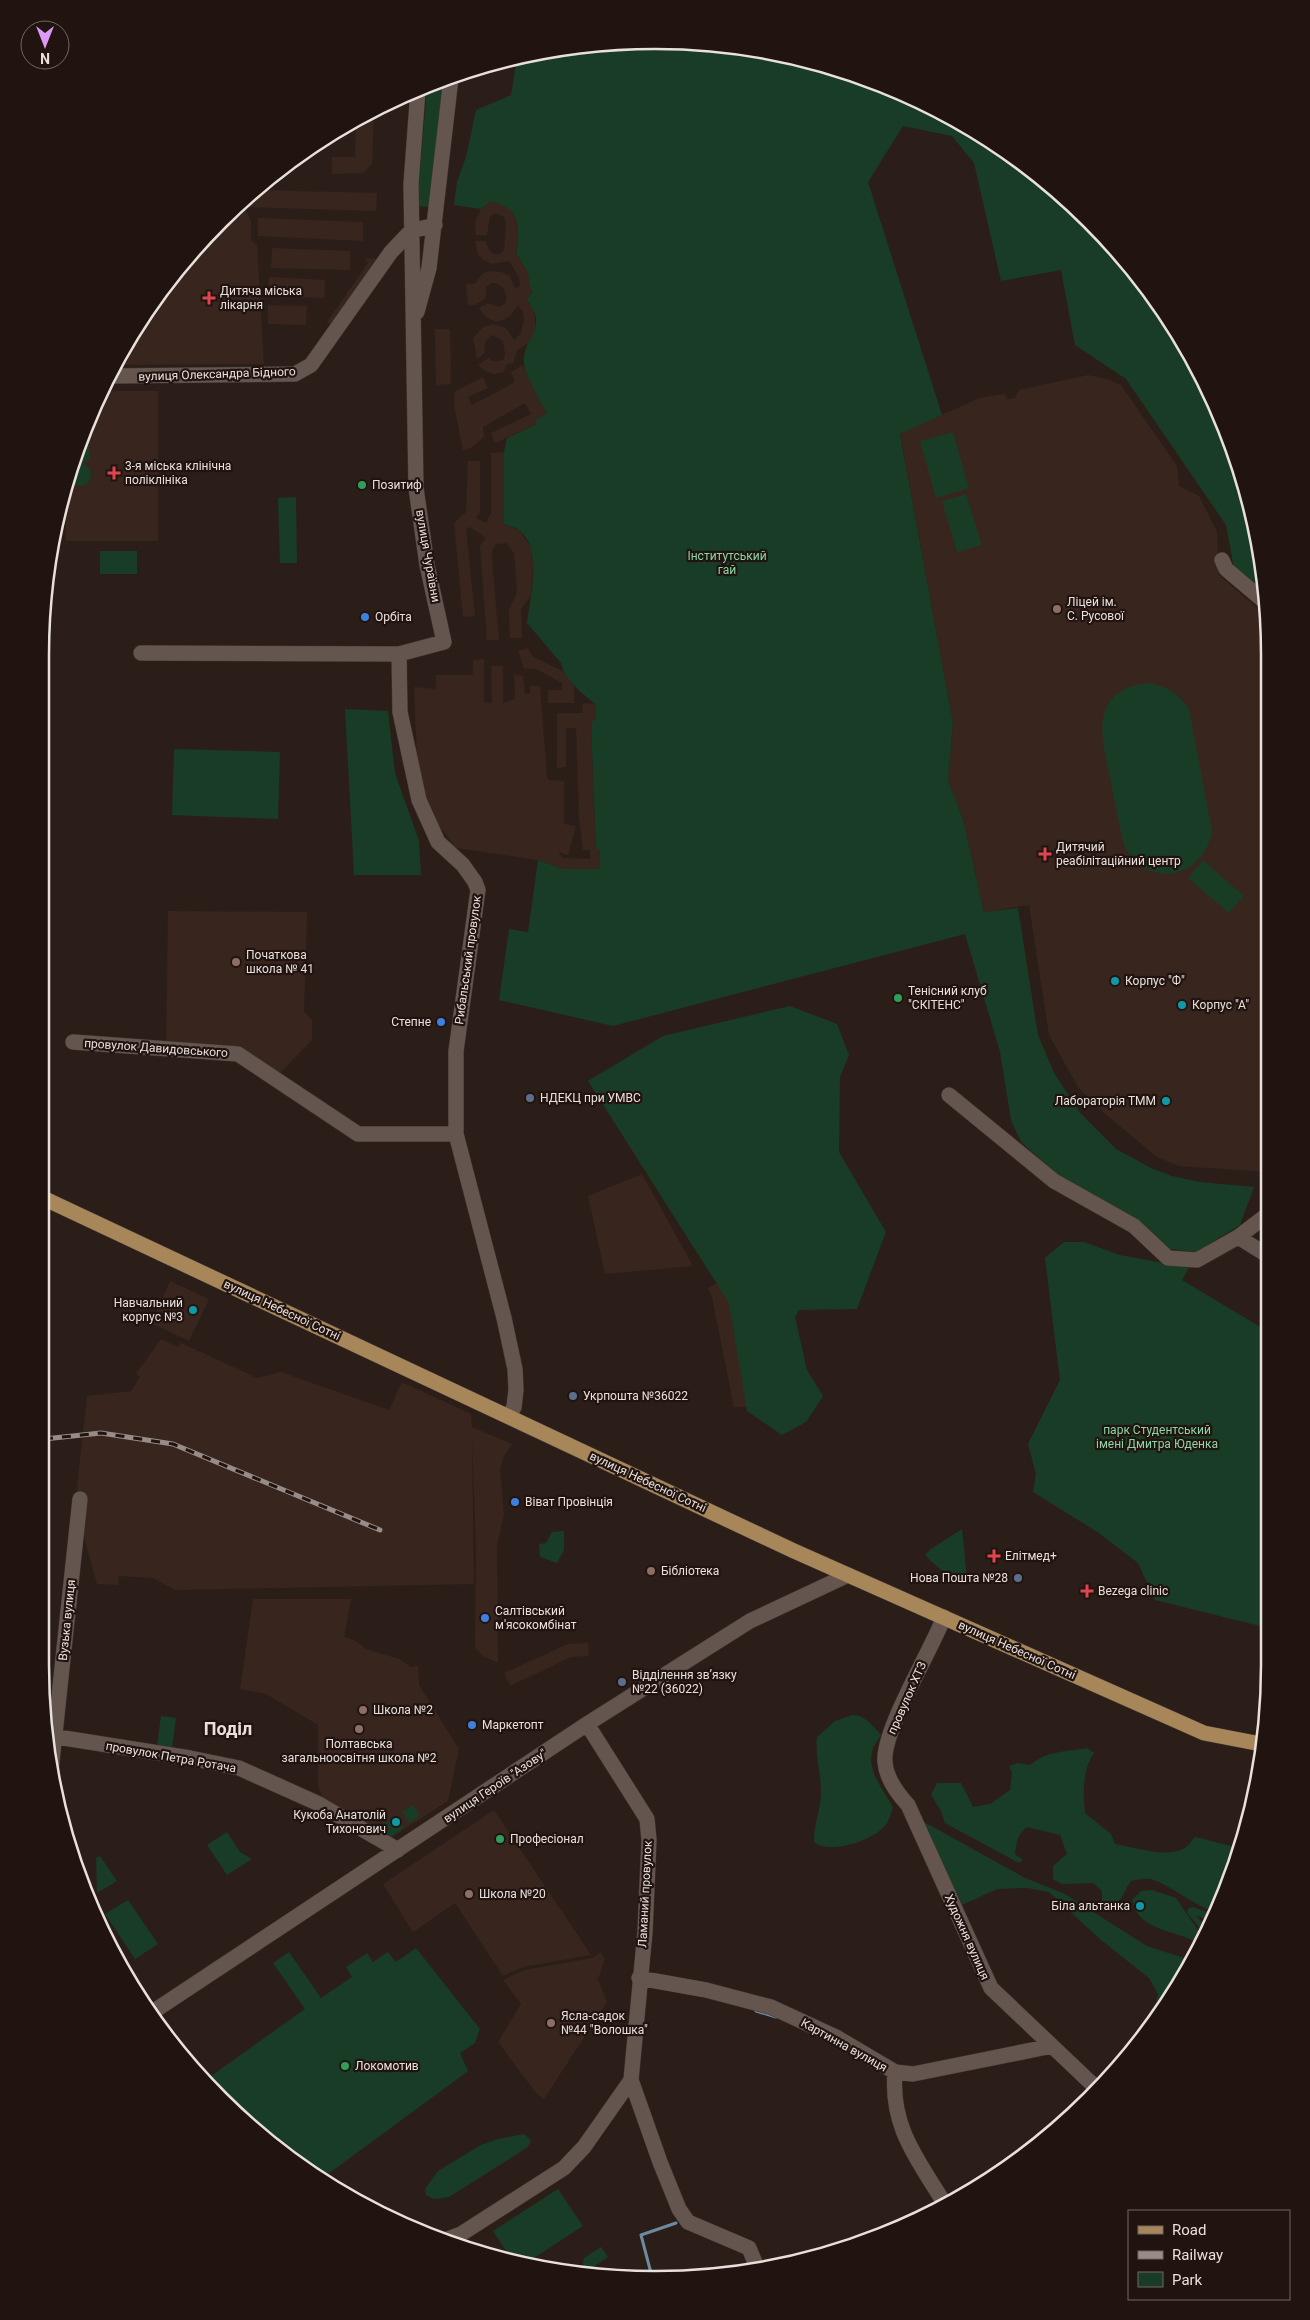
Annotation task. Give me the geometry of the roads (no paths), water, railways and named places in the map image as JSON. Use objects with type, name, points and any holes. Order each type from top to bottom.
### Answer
[{"type":"main road","name":"вулиця Небесної Сотні","points":[[49,1201],[848,1575],[1204,1733],[1256,1743]]},
{"type":"street","name":"вулиця Чураївни","points":[[412,333],[429,268],[450,85]]},
{"type":"street","name":"вулиця Чураївни","points":[[399,654],[444,642],[427,565],[416,488],[411,184],[417,97]]},
{"type":"street","points":[[411,231],[435,225]]},
{"type":"street","name":"вулиця Олександра Бідного","points":[[117,376],[295,374],[300,372],[311,365],[391,252],[411,231]]},
{"type":"street","points":[[1222,560],[1226,569],[1258,596]]},
{"type":"street","points":[[141,653],[399,654]]},
{"type":"street","name":"Рибальський провулок","points":[[399,654],[400,712],[420,800],[438,842],[463,865],[475,882],[478,890],[456,1051],[456,1134],[504,1318],[515,1369],[516,1390],[514,1407],[510,1416]]},
{"type":"street","name":"провулок Давидовського","points":[[73,1042],[238,1054],[358,1134],[456,1134]]},
{"type":"street","points":[[949,1095],[1054,1181],[1134,1226],[1168,1258],[1197,1260],[1238,1237],[1261,1220]]},
{"type":"street","points":[[1238,1237],[1261,1251]]},
{"type":"street","name":"Вузька вулиця","points":[[52,1722],[80,1499]]},
{"type":"street","name":"вулиця Героїв \"Азову\"","points":[[156,2009],[587,1724],[750,1621],[848,1575]]},
{"type":"street","name":"провулок ХТЗ","points":[[908,1805],[892,1784],[886,1769],[885,1749],[899,1711],[944,1617]]},
{"type":"street","name":"Ламаний провулок","points":[[587,1724],[647,1819],[649,1840],[644,1932],[631,2080],[679,2209],[688,2222],[749,2248],[755,2263]]},
{"type":"street","name":"провулок Петра Ротача","points":[[53,1737],[190,1758],[239,1768],[316,1803],[398,1850]]},
{"type":"street","name":"Художня вулиця","points":[[908,1805],[991,1988],[1093,2084]]},
{"type":"street","name":"Картинна вулиця","points":[[639,1978],[706,1990],[771,2007],[836,2037],[895,2072],[913,2074],[1052,2046]]},
{"type":"street","points":[[895,2072],[893,2091],[897,2115],[913,2156],[941,2199]]},
{"type":"street","points":[[454,2237],[461,2234],[564,2168],[584,2147],[631,2080]]},
{"type":"waterway","points":[[756,2011],[776,2017]]},
{"type":"waterway","points":[[650,2271],[641,2235],[676,2223]]},
{"type":"railway","points":[[49,1438],[101,1433],[173,1444],[380,1530]]},
{"type":"place","name":"Дитяча міська лікарня","points":[[209,298]]},
{"type":"place","name":"3-я міська клінічна поліклініка","points":[[114,473]]},
{"type":"place","name":"Позитиф","points":[[362,485]]},
{"type":"place","name":"Ліцей ім. С. Русової","points":[[1057,609]]},
{"type":"place","name":"Орбіта","points":[[365,617]]},
{"type":"place","name":"Дитячий реабілітаційний центр","points":[[1045,854]]},
{"type":"place","name":"Початкова школа № 41","points":[[236,962]]},
{"type":"place","name":"Корпус \"Ф\"","points":[[1115,981]]},
{"type":"place","name":"Тенісний клуб \"СКІТЕНС\"","points":[[898,998]]},
{"type":"place","name":"Корпус \"А\"","points":[[1182,1005]]},
{"type":"place","name":"Степне","points":[[441,1022]]},
{"type":"place","name":"НДЕКЦ при УМВС","points":[[530,1098]]},
{"type":"place","name":"Лабораторія ТММ","points":[[1166,1101]]},
{"type":"place","name":"Навчальний корпус №3","points":[[193,1310]]},
{"type":"place","name":"Укрпошта №36022","points":[[573,1396]]},
{"type":"place","name":"Віват Провінція","points":[[515,1502]]},
{"type":"place","name":"Елітмед+","points":[[994,1556]]},
{"type":"place","name":"Бібліотека","points":[[651,1571]]},
{"type":"place","name":"Нова Пошта №28","points":[[1018,1578]]},
{"type":"place","name":"Bezega clinic","points":[[1087,1591]]},
{"type":"place","name":"Салтівський м'ясокомбінат","points":[[485,1618]]},
{"type":"place","name":"Відділення зв’язку №22 (36022)","points":[[622,1682]]},
{"type":"place","name":"Школа №2","points":[[363,1710]]},
{"type":"place","name":"Маркетопт","points":[[472,1725]]},
{"type":"place","name":"Полтавська загальноосвітня школа №2","points":[[359,1729]]},
{"type":"place","name":"Кукоба Анатолій Тихонович","points":[[396,1822]]},
{"type":"place","name":"Професіонал","points":[[500,1839]]},
{"type":"place","name":"Школа №20","points":[[469,1894]]},
{"type":"place","name":"Біла альтанка","points":[[1140,1906]]},
{"type":"place","name":"Ясла-садок №44 \"Волошка\"","points":[[551,2023]]},
{"type":"place","name":"Локомотив","points":[[345,2066]]},
{"type":"district","name":"Поділ","points":[[228,1729]]},
{"type":"park label","name":"Інститутський гай","points":[[727,563]]},
{"type":"park label","name":"парк Студентський імені Дмитра Юденка","points":[[1157,1437]]}]
